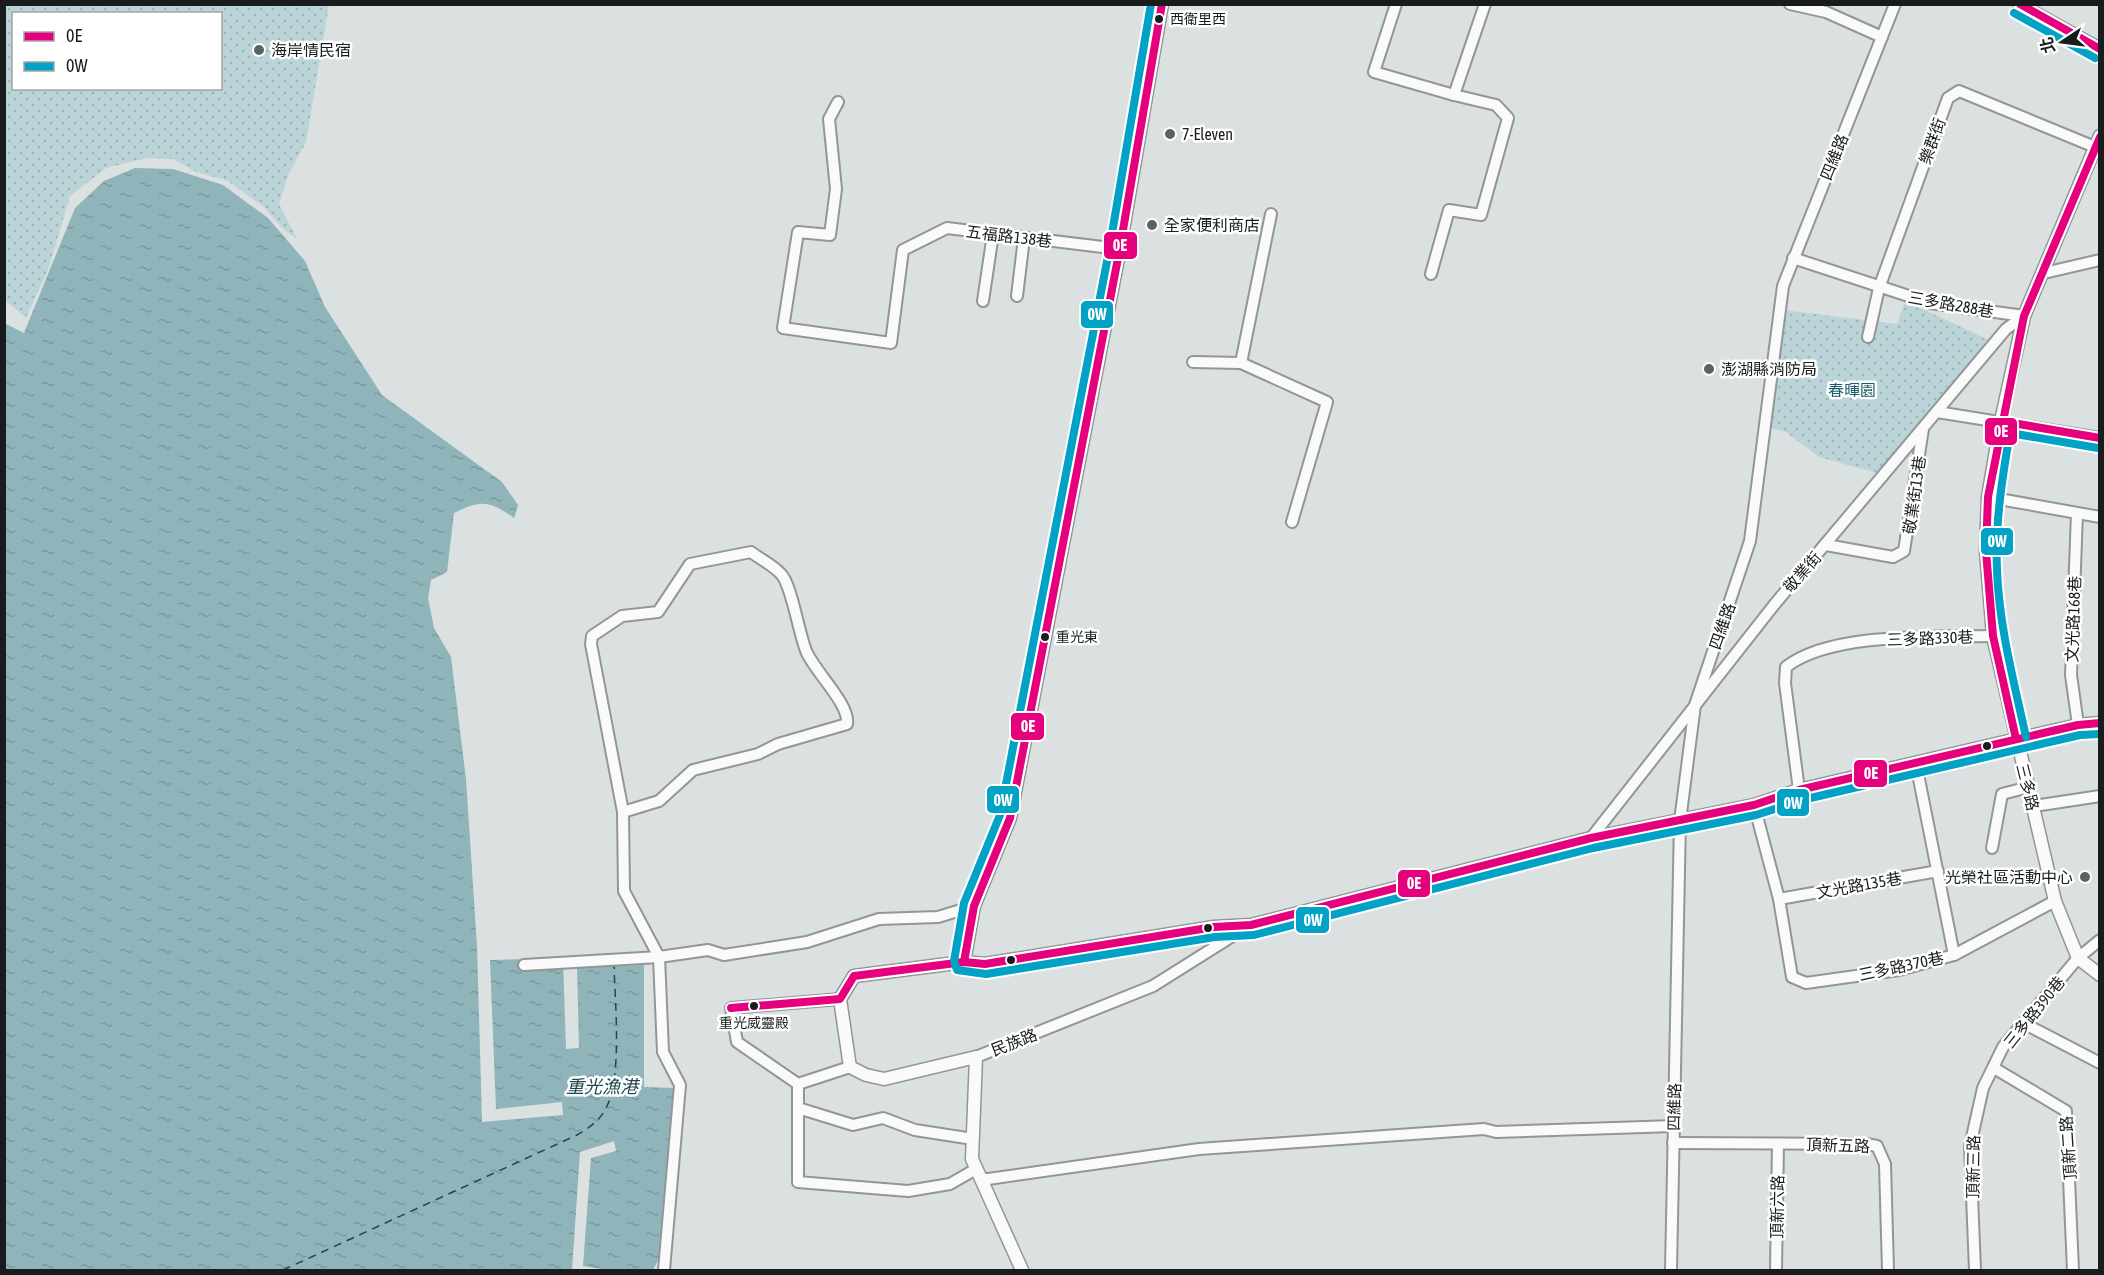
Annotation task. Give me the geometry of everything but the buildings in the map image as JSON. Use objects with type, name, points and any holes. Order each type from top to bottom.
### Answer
[{"type":"street","points":[[964,962],[974,906],[1010,818],[1119,249],[1162,4]]},
{"type":"street","points":[[1396,4],[1374,72],[1496,105],[1508,118],[1481,215],[1449,210],[1431,274]]},
{"type":"street","points":[[1454,95],[1485,4]]},
{"type":"street","points":[[1791,4],[1826,12],[1882,37]]},
{"type":"street","name":"四維路","points":[[1671,1270],[1680,821],[1695,705],[1750,541],[1783,286],[1895,4]]},
{"type":"street","points":[[2019,4],[2100,49]]},
{"type":"street","name":"樂群街","points":[[1868,337],[1879,288],[1948,98],[1959,91],[2097,141]]},
{"type":"street","name":"五福路138巷","points":[[838,102],[829,119],[836,189],[830,235],[798,232],[783,328],[891,343],[903,250],[947,228],[1119,249]]},
{"type":"street","name":"三多路","points":[[2078,958],[2055,901],[2034,806],[2016,739],[1994,636],[1986,551],[1988,497],[2001,421],[2024,316],[2044,273],[2097,141]]},
{"type":"street","points":[[1242,363],[1271,214]]},
{"type":"street","points":[[983,302],[993,234]]},
{"type":"street","points":[[1017,297],[1024,238]]},
{"type":"street","name":"三多路288巷","points":[[1793,258],[1930,303],[2024,316]]},
{"type":"street","points":[[2044,273],[2100,260]]},
{"type":"street","name":"敬業街","points":[[1591,838],[1695,705],[1936,412],[2006,329],[2024,316]]},
{"type":"street","points":[[1193,362],[1242,363],[1327,402],[1292,522]]},
{"type":"street","points":[[1936,412],[2100,438]]},
{"type":"street","name":"敬業街13巷","points":[[1826,545],[1893,557],[1904,551],[1923,429]]},
{"type":"street","points":[[1988,497],[2100,517]]},
{"type":"street","name":"文光路168巷","points":[[2077,513],[2072,675],[2078,725]]},
{"type":"street","points":[[623,812],[659,801],[693,770],[758,753],[778,744],[848,724],[849,717],[844,705],[828,686],[807,652],[783,575],[751,552],[690,564],[658,612],[622,616],[592,636],[591,644],[623,812],[624,891],[659,957],[663,1052],[680,1085],[664,1270]]},
{"type":"street","name":"三多路330巷","points":[[1799,790],[1785,682],[1786,668],[1798,658],[1868,639],[1994,636]]},
{"type":"street","points":[[850,1067],[840,999],[854,976],[964,962],[985,964],[1214,927],[1251,925],[1591,838],[1754,805],[1799,790],[2078,725],[2100,723]]},
{"type":"street","points":[[1917,764],[1954,955]]},
{"type":"street","points":[[1992,848],[2002,794],[2029,787]]},
{"type":"street","points":[[2034,806],[2100,796]]},
{"type":"street","points":[[1754,805],[1779,899]]},
{"type":"street","name":"文光路135巷","points":[[1779,899],[1938,871]]},
{"type":"street","name":"三多路370巷","points":[[1779,899],[1792,976],[1806,983],[1899,970],[1954,955],[2055,901]]},
{"type":"street","points":[[524,965],[659,957],[708,950],[724,955],[807,942],[879,919],[938,917],[974,906]]},
{"type":"street","name":"民族路","points":[[1022,1270],[972,1159],[976,1057],[1153,986],[1251,925]]},
{"type":"street","name":"三多路390巷","points":[[1994,1068],[2003,1047],[2078,958],[2100,940]]},
{"type":"street","points":[[2078,958],[2100,975]]},
{"type":"street","points":[[798,1084],[737,1042],[731,1008],[840,999]]},
{"type":"street","points":[[2023,1023],[2100,1064]]},
{"type":"street","points":[[798,1084],[850,1067],[866,1075],[885,1079],[976,1057]]},
{"type":"street","name":"頂新三路","points":[[1975,1270],[1970,1146],[1983,1088],[1994,1068]]},
{"type":"street","name":"頂新二路","points":[[1994,1068],[2066,1111],[2073,1270]]},
{"type":"street","points":[[798,1084],[798,1182],[908,1191],[950,1184],[979,1174],[1199,1149],[1484,1129],[1496,1132],[1674,1126]]},
{"type":"street","points":[[798,1108],[852,1125],[883,1118],[915,1130],[973,1139]]},
{"type":"street","name":"頂新五路","points":[[1674,1143],[1866,1144],[1877,1146],[1885,1164],[1888,1270]]},
{"type":"street","name":"頂新六路","points":[[1776,1270],[1778,1144]]},
{"type":"green space","points":[[5,4],[329,5],[306,142],[289,173],[279,204],[297,239],[281,227],[264,207],[228,181],[194,171],[173,159],[147,158],[106,168],[70,196],[49,267],[26,318],[5,300]]},
{"type":"green space","name":"春暉園","points":[[1908,302],[1993,342],[1877,473],[1819,457],[1786,432],[1769,427],[1784,310],[1897,324],[1904,304]]},
{"type":"water","name":"重光漁港","points":[[135,168],[173,169],[223,185],[268,218],[305,261],[325,307],[382,395],[502,482],[518,505],[514,518],[498,508],[485,504],[471,506],[454,513],[447,572],[431,580],[428,598],[434,628],[451,657],[466,779],[477,946],[482,1122],[563,1115],[562,1102],[496,1109],[490,960],[563,958],[566,1049],[579,1048],[577,967],[644,965],[644,1087],[677,1088],[666,1245],[653,1270],[608,1270],[583,1266],[591,1158],[616,1151],[614,1141],[580,1152],[572,1270],[5,1270],[4,323],[24,333],[75,208],[104,181]]},
{"type":"ferry route","points":[[283,1270],[577,1135],[594,1123],[607,1106],[615,1076],[617,1038],[614,966]]},
{"type":"transit line","name":"0W","points":[[1151,4],[1109,251],[1000,815],[964,903],[954,961],[957,970],[986,974],[1215,937],[1254,935],[1593,848],[1756,815],[1802,800],[2080,735],[2100,734]]},
{"type":"transit line","name":"0E","points":[[964,962],[974,906],[1010,818],[1119,253],[1162,4]]},
{"type":"transit line","name":"0E","points":[[2020,4],[2100,49]]},
{"type":"transit line","name":"0W","points":[[2014,13],[2095,58]]},
{"type":"transit line","name":"0E","points":[[2016,739],[1993,636],[1986,551],[1988,497],[2024,316],[2100,137]]},
{"type":"transit line","name":"0E","points":[[2001,421],[2100,438]]},
{"type":"transit line","name":"0W","points":[[2026,737],[2012,675],[1998,591],[1997,536],[2010,433],[2098,448]]},
{"type":"transit line","name":"0E","points":[[731,1008],[840,999],[854,976],[964,962],[985,964],[1214,927],[1251,925],[1591,838],[1754,805],[1799,790],[2078,725],[2100,723]]},
{"type":"place","name":"西衛里西","points":[[1159,19]]},
{"type":"place","name":"海岸情民宿","points":[[259,50]]},
{"type":"place","name":"7-Eleven","points":[[1170,134]]},
{"type":"place","name":"全家便利商店","points":[[1152,225]]},
{"type":"place","name":"澎湖縣消防局","points":[[1709,369]]},
{"type":"place","name":"重光東","points":[[1045,637]]},
{"type":"place","name":"光榮社區活動中心","points":[[2085,877]]},
{"type":"place","name":"重光威靈殿","points":[[754,1006]]}]
